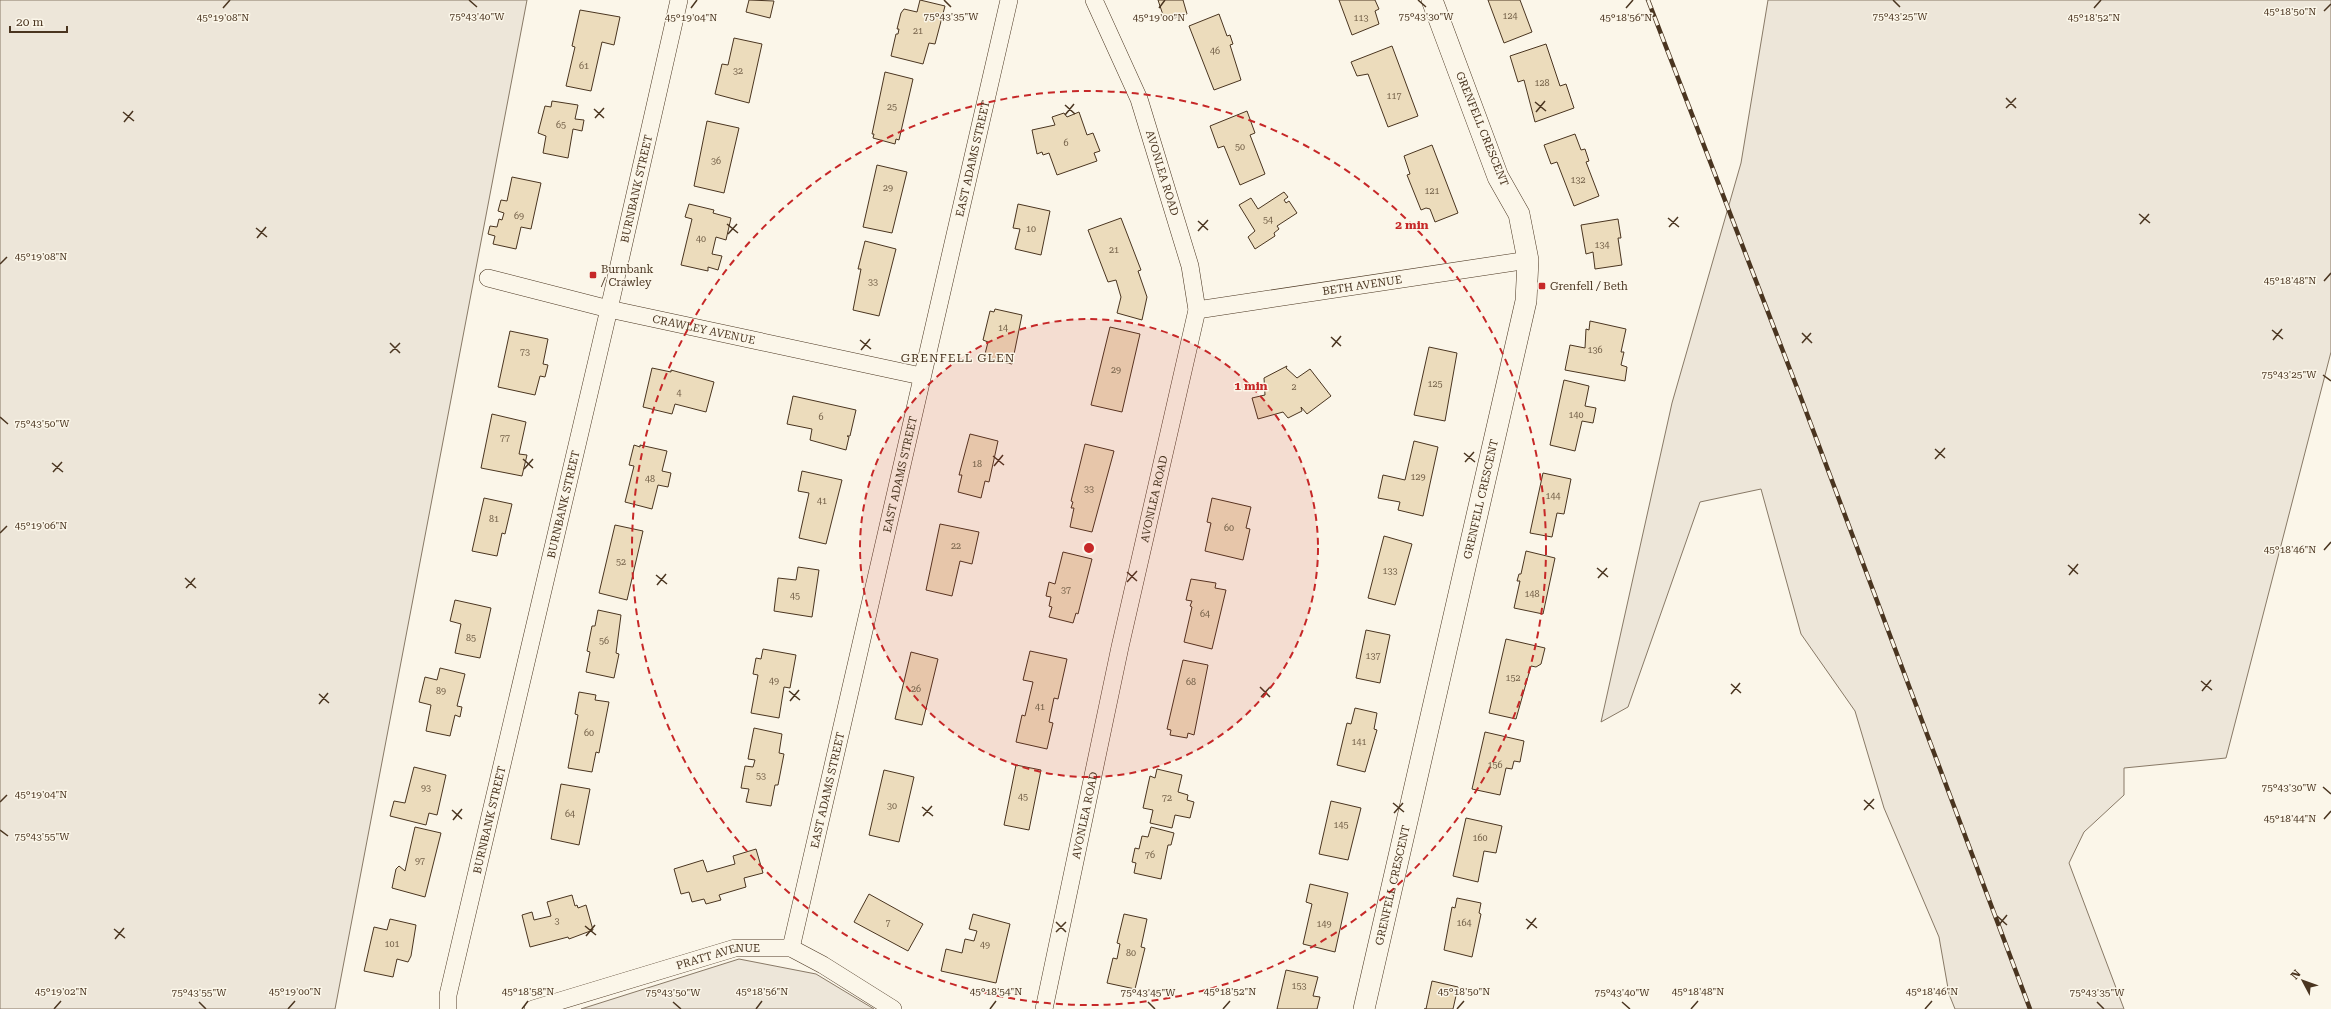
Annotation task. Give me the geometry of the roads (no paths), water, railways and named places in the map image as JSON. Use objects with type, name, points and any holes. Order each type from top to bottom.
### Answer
[{"type":"street","name":"BURNBANK STREET","points":[[448,1009],[448,995],[609,309],[679,0]]},
{"type":"street","name":"EAST ADAMS STREET","points":[[791,948],[921,376],[1009,0]]},
{"type":"street","name":"AVONLEA ROAD","points":[[1044,1009],[1120,647],[1197,310],[1190,266],[1139,99],[1094,0]]},
{"type":"street","name":"GRENFELL CRESCENT","points":[[1364,1009],[1526,301],[1528,260],[1519,214],[1498,177],[1432,0]]},
{"type":"street","name":"BETH AVENUE","points":[[1197,310],[1528,260]]},
{"type":"street","name":"CRAWLEY AVENUE","points":[[488,278],[609,309],[921,376]]},
{"type":"street","name":"PRATT AVENUE","points":[[534,1009],[735,948],[791,948],[823,964],[893,1009]]},
{"type":"railway","points":[[1648,0],[1801,398],[2030,1009]]},
{"type":"place","name":"Burnbank / Crawley","points":[[593,275]]},
{"type":"place","name":"Grenfell / Beth","points":[[1542,286]]},
{"type":"district","name":"GRENFELL GLEN","points":[[958,358]]}]
